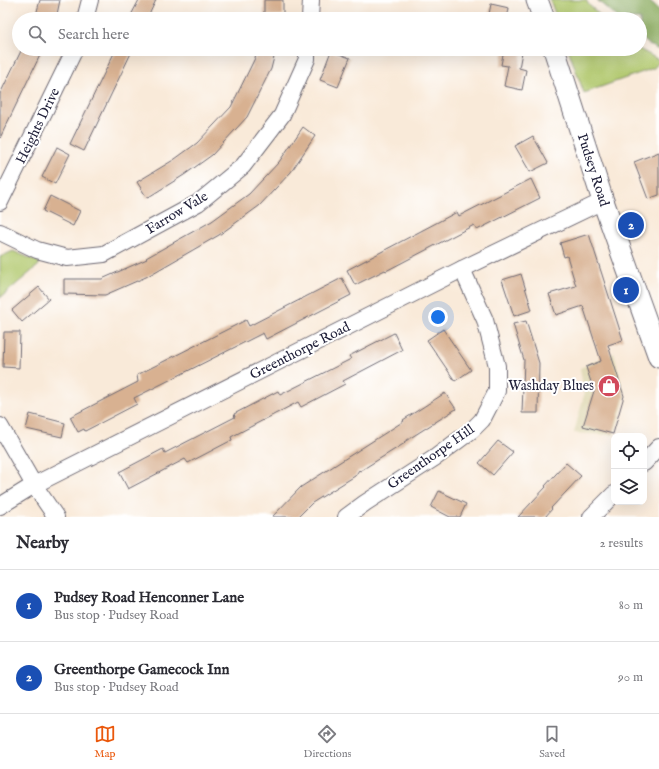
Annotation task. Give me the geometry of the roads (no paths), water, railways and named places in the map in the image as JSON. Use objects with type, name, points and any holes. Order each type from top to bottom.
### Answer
[{"type":"main road","points":[[538,0],[542,12]]},
{"type":"main road","name":"Pudsey Road","points":[[556,56],[603,201],[659,357]]},
{"type":"street","points":[[87,12],[90,0]]},
{"type":"street","points":[[310,12],[311,0]]},
{"type":"street","name":"Heights Drive","points":[[0,202],[72,56]]},
{"type":"street","name":"Farrow Vale","points":[[0,232],[37,250],[68,258],[104,254],[198,203],[243,166],[282,115],[307,56]]},
{"type":"street","name":"Greenthorpe Road","points":[[0,506],[34,485],[462,269],[603,201]]},
{"type":"street","name":"Greenthorpe Hill","points":[[346,517],[364,503],[436,457],[472,430],[482,420],[497,391],[497,366],[485,320],[462,269]]},
{"type":"street","points":[[0,426],[34,485],[56,517]]},
{"type":"street","points":[[647,460],[659,447]]},
{"type":"street","points":[[592,517],[611,497]]},
{"type":"place","name":"Greenthorpe Gamecock Inn","points":[[631,225]]},
{"type":"place","name":"Pudsey Road Henconner Lane","points":[[626,290]]},
{"type":"place","name":"Washday Blues","points":[[609,386]]}]
